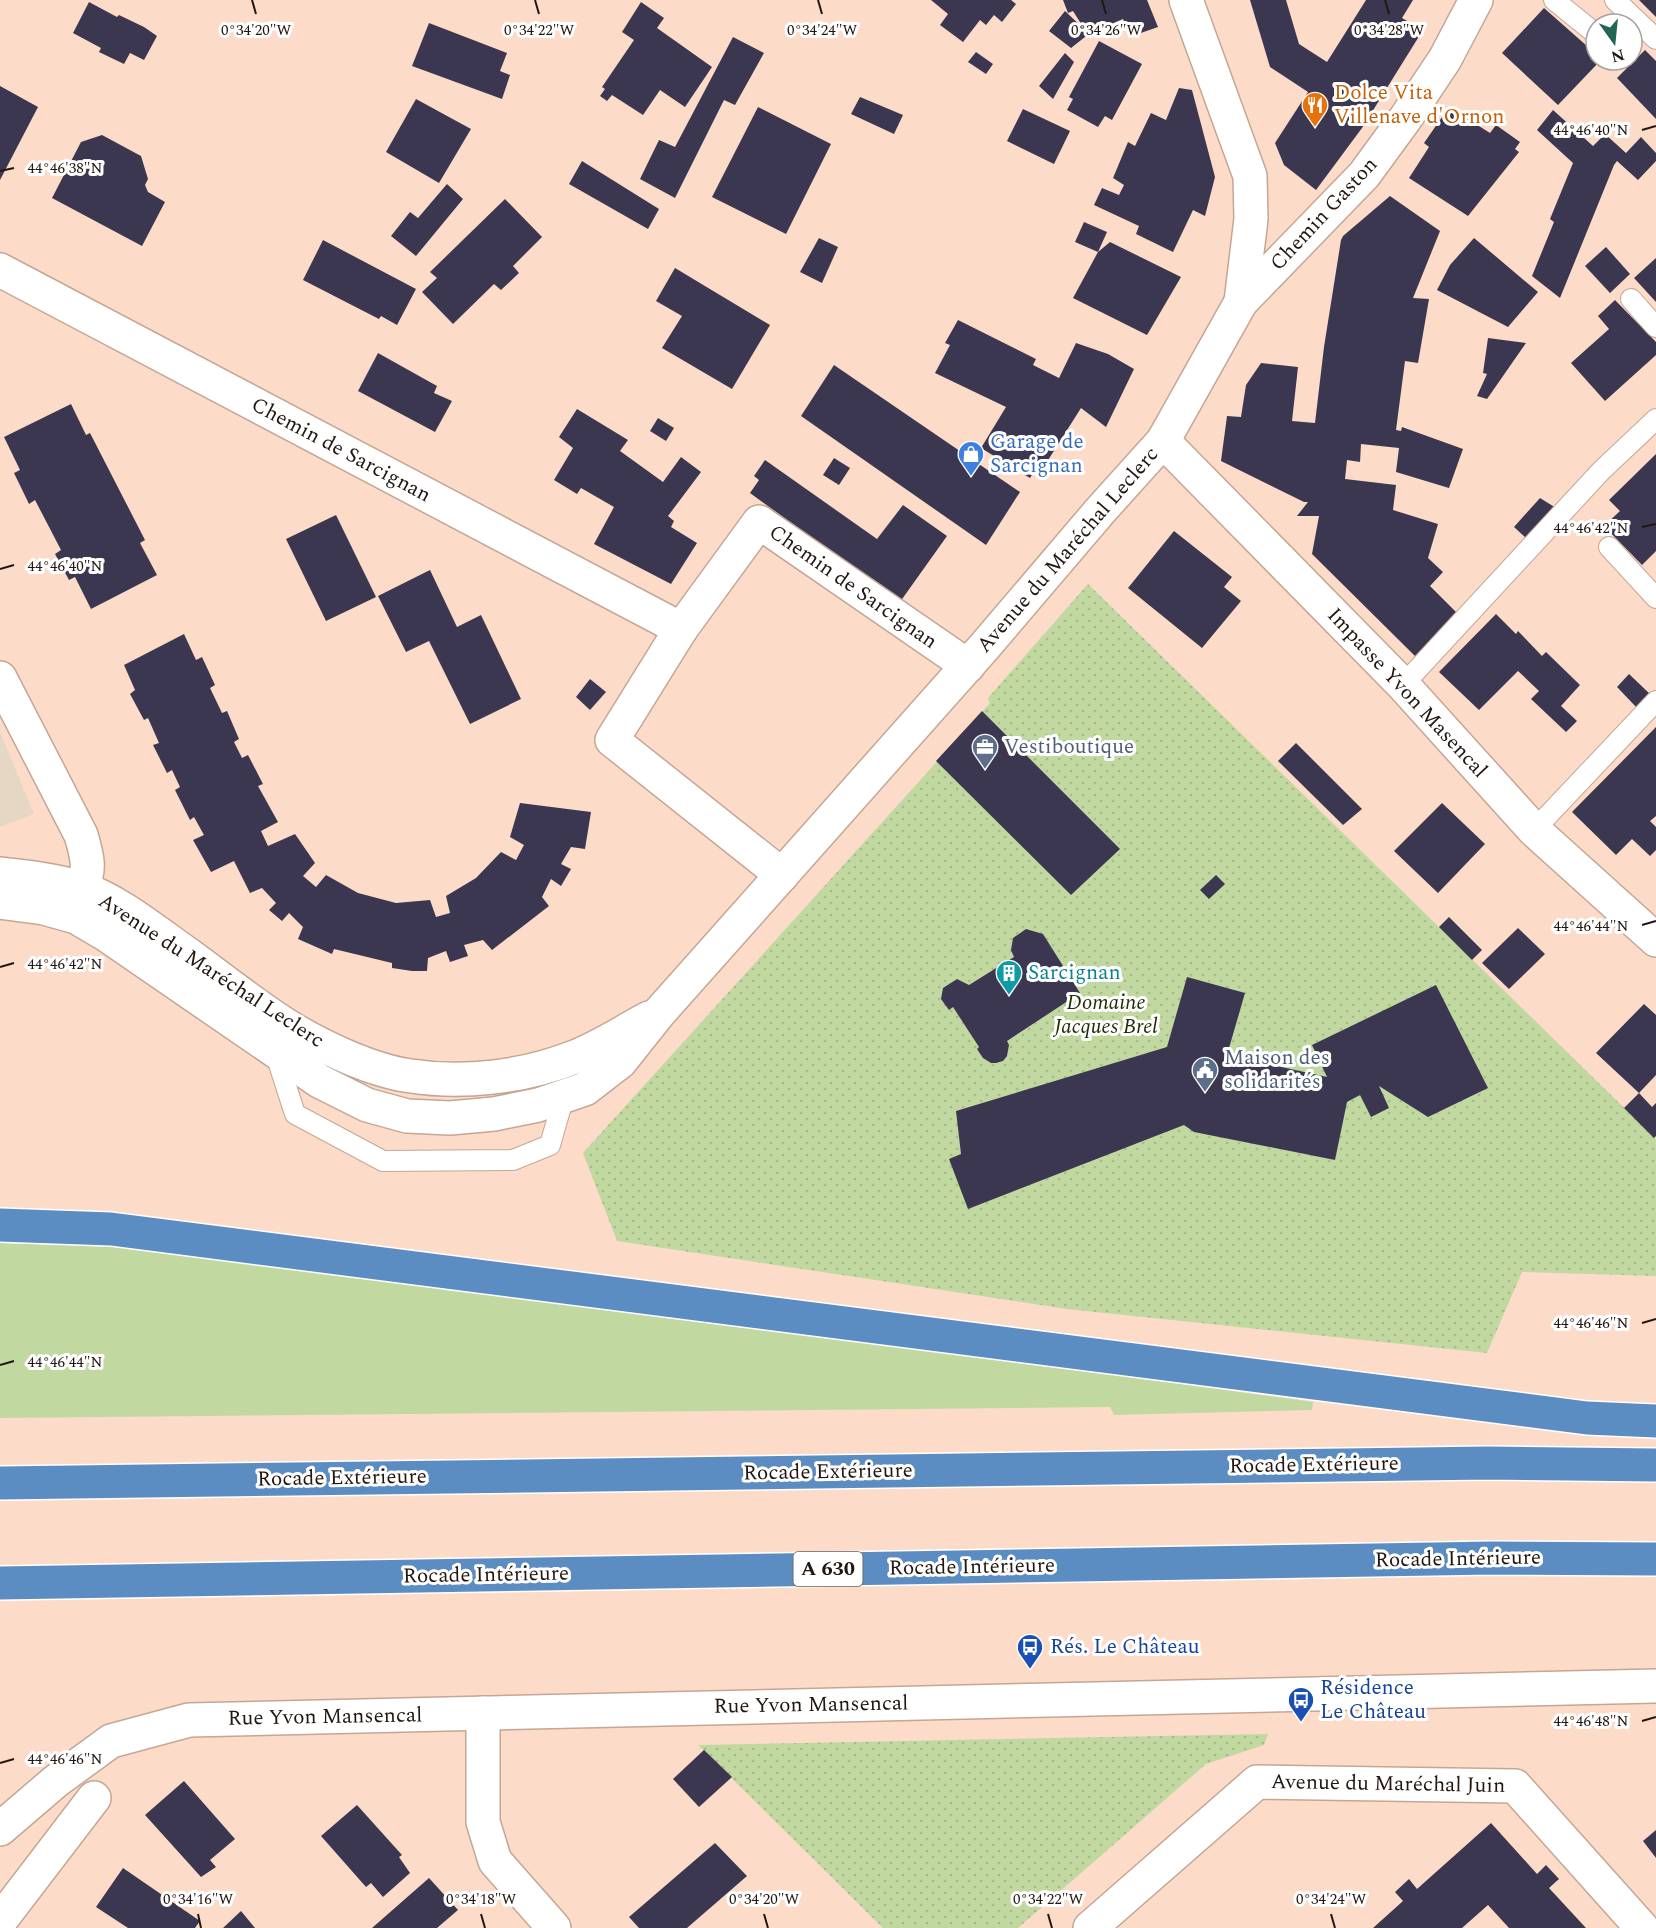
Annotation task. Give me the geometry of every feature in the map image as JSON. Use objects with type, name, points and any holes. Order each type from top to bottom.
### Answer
[{"type":"highway","points":[[0,1225],[111,1229],[1587,1418],[1656,1421]]},
{"type":"highway","name":"Rocade Extérieure","points":[[0,1483],[1488,1463],[1656,1466]]},
{"type":"highway","name":"Rocade Intérieure","points":[[0,1583],[1493,1558],[1656,1559]]},
{"type":"street","name":"Avenue du Maréchal Leclerc","points":[[0,902],[44,908],[76,917],[105,934],[319,1081],[367,1105],[407,1116],[450,1118],[494,1114],[538,1105],[585,1089],[620,1062],[659,1013],[968,666],[1163,441],[1241,302],[1251,219],[1250,176],[1186,0]]},
{"type":"street","name":"Chemin Gaston","points":[[1241,302],[1364,176],[1445,59],[1476,0]]},
{"type":"street","name":"Chemin de Sarcignan","points":[[0,270],[681,629]]},
{"type":"street","name":"Impasse Yvon Masencal","points":[[1163,441],[1403,685],[1534,830],[1656,940]]},
{"type":"street","name":"Chemin de Sarcignan","points":[[782,875],[612,740],[681,629],[759,522],[968,666]]},
{"type":"street","points":[[0,678],[9,715],[81,835],[88,863],[87,878],[82,888]]},
{"type":"street","name":"Avenue du Maréchal Leclerc","points":[[0,874],[82,888],[123,909],[288,1027],[333,1051],[378,1068],[410,1076],[449,1079],[488,1078],[526,1071],[573,1058],[659,1013]]},
{"type":"street","name":"Rue Yvon Mansencal","points":[[0,1829],[56,1781],[111,1741],[189,1720],[1656,1686]]},
{"type":"street","points":[[483,1713],[483,1822],[495,1861],[554,1928]]},
{"type":"street","name":"Avenue du Maréchal Juin","points":[[1090,1928],[1257,1782],[1515,1786],[1642,1928]]},
{"type":"street","points":[[0,1921],[94,1798]]},
{"type":"lane","points":[[1554,0],[1584,24]]},
{"type":"lane","points":[[1615,0],[1656,39]]},
{"type":"lane","points":[[1631,299],[1656,327]]},
{"type":"lane","points":[[1403,685],[1601,471],[1656,418]]},
{"type":"lane","points":[[1609,547],[1656,598]]},
{"type":"lane","points":[[1534,830],[1656,701]]},
{"type":"lane","points":[[275,1052],[295,1114],[383,1161],[513,1160],[550,1145],[564,1096]]},
{"type":"shaded area","points":[[0,732],[34,814],[0,827]]},
{"type":"green space","name":"Domaine Jacques Brel","points":[[1088,584],[1656,1139],[1656,1276],[1522,1272],[1487,1353],[1067,1309],[617,1241],[583,1153],[990,703],[988,698]]},
{"type":"green space","points":[[0,1243],[127,1247],[685,1316],[1313,1402],[1312,1410],[1114,1415],[1110,1407],[0,1418]]},
{"type":"green space","points":[[1268,1734],[1264,1745],[1206,1764],[1018,1928],[883,1928],[698,1745]]},
{"type":"building","points":[[931,0],[1011,0],[1016,4],[1002,22],[994,15],[986,25],[980,20],[963,42],[940,25],[948,14]]},
{"type":"building","points":[[1063,0],[1147,0],[1158,27],[1135,35],[1129,31],[1123,19],[1090,33],[1071,48],[1049,31],[1065,11],[1085,30],[1073,11],[1068,13]]},
{"type":"building","points":[[1250,0],[1286,0],[1299,44],[1327,62],[1366,0],[1413,0],[1402,18],[1423,30],[1362,128],[1316,190],[1284,165],[1275,143],[1308,92],[1270,67]]},
{"type":"building","points":[[1639,0],[1656,0],[1656,17]]},
{"type":"building","points":[[89,2],[117,17],[119,15],[144,27],[157,36],[144,60],[130,53],[124,64],[99,52],[101,48],[73,33]]},
{"type":"building","points":[[641,2],[664,18],[657,28],[712,67],[685,107],[660,90],[643,115],[612,95],[607,101],[600,96],[605,89],[602,87],[634,40],[622,32]]},
{"type":"building","points":[[1544,8],[1584,43],[1584,72],[1590,72],[1558,105],[1502,53]]},
{"type":"building","points":[[429,23],[507,53],[500,71],[510,75],[502,99],[412,66]]},
{"type":"building","points":[[733,37],[764,53],[735,105],[724,100],[675,198],[640,179],[659,140],[675,147]]},
{"type":"building","points":[[1099,41],[1142,64],[1112,120],[1105,116],[1098,127],[1067,110],[1073,99],[1069,97]]},
{"type":"building","points":[[1644,51],[1656,61],[1656,119],[1617,78],[1623,72],[1644,72]]},
{"type":"building","points":[[976,52],[993,64],[986,74],[968,62]]},
{"type":"building","points":[[1065,53],[1074,62],[1053,99],[1039,86]]},
{"type":"building","points":[[0,86],[38,107],[0,180]]},
{"type":"building","points":[[1179,88],[1192,90],[1215,177],[1205,216],[1193,210],[1173,252],[1136,234],[1139,226],[1094,205],[1102,188],[1119,195],[1124,185],[1113,178],[1128,142],[1135,146],[1151,113],[1166,120]]},
{"type":"building","points":[[860,97],[903,115],[894,134],[851,114]]},
{"type":"building","points":[[416,99],[471,129],[439,183],[386,152]]},
{"type":"building","points":[[758,107],[831,144],[786,234],[712,197]]},
{"type":"building","points":[[1449,107],[1490,133],[1496,125],[1520,142],[1515,149],[1519,152],[1468,216],[1409,178],[1429,147],[1424,143]]},
{"type":"building","points":[[1023,109],[1070,131],[1054,164],[1007,141]]},
{"type":"building","points":[[1553,110],[1593,146],[1605,134],[1626,153],[1641,137],[1656,153],[1656,161],[1638,180],[1617,161],[1614,165],[1560,298],[1532,276],[1554,222],[1550,219],[1573,163],[1537,130]]},
{"type":"building","points":[[102,135],[141,156],[148,179],[145,185],[148,192],[165,202],[142,246],[52,198],[81,142]]},
{"type":"building","points":[[582,161],[659,209],[648,229],[569,184]]},
{"type":"building","points":[[447,184],[463,199],[416,256],[391,236],[410,212],[418,218]]},
{"type":"building","points":[[1390,196],[1440,231],[1413,298],[1429,299],[1418,363],[1405,361],[1396,430],[1401,431],[1402,427],[1463,449],[1449,488],[1396,472],[1399,448],[1361,444],[1360,462],[1347,460],[1345,479],[1396,485],[1393,510],[1438,524],[1428,558],[1443,572],[1430,586],[1457,613],[1416,657],[1312,554],[1319,516],[1297,516],[1308,502],[1221,461],[1227,416],[1241,417],[1246,385],[1261,363],[1298,367],[1292,421],[1315,423],[1341,240]]},
{"type":"building","points":[[505,199],[542,237],[513,266],[519,273],[501,290],[494,284],[453,324],[422,292],[437,278],[430,272]]},
{"type":"building","points":[[1084,222],[1107,232],[1098,252],[1075,242]]},
{"type":"building","points":[[819,238],[838,247],[822,283],[800,272]]},
{"type":"building","points":[[1474,238],[1538,292],[1508,327],[1437,290],[1450,265]]},
{"type":"building","points":[[323,240],[416,289],[397,325],[381,316],[379,319],[303,280]]},
{"type":"building","points":[[1110,242],[1181,277],[1147,335],[1073,298],[1098,252]]},
{"type":"building","points":[[1606,247],[1630,274],[1610,293],[1585,266]]},
{"type":"building","points":[[1656,258],[1656,302],[1634,278]]},
{"type":"building","points":[[675,268],[770,325],[732,389],[662,348],[682,316],[656,301]]},
{"type":"building","points":[[1615,300],[1656,342],[1656,355],[1605,401],[1571,363],[1609,329],[1598,316]]},
{"type":"building","points":[[958,320],[1036,359],[1033,365],[1059,378],[1076,343],[1108,354],[1134,369],[1106,427],[1081,408],[1038,476],[1033,473],[1030,478],[981,448],[1006,407],[935,373],[950,345],[945,343]]},
{"type":"building","points":[[1488,338],[1526,343],[1487,399],[1477,396],[1487,374],[1483,373]]},
{"type":"building","points":[[378,353],[437,386],[434,393],[452,401],[435,432],[358,391]]},
{"type":"building","points":[[834,365],[1020,492],[986,545],[801,416]]},
{"type":"building","points":[[71,404],[86,435],[90,433],[145,540],[140,543],[157,575],[91,609],[75,577],[69,580],[55,554],[61,550],[35,500],[29,504],[14,473],[20,470],[4,437]]},
{"type":"building","points":[[577,409],[628,440],[620,451],[663,482],[681,457],[701,472],[668,516],[674,521],[671,527],[697,543],[671,584],[594,544],[614,507],[581,488],[577,494],[554,480],[573,448],[559,437]]},
{"type":"building","points":[[658,418],[674,428],[666,441],[650,431]]},
{"type":"building","points":[[1656,454],[1656,551],[1642,565],[1604,526],[1620,511],[1609,500]]},
{"type":"building","points":[[834,458],[850,468],[839,485],[823,475]]},
{"type":"building","points":[[765,460],[877,539],[903,505],[947,536],[900,602],[750,493],[759,480],[754,476]]},
{"type":"building","points":[[1540,498],[1556,508],[1527,539],[1514,527]]},
{"type":"building","points":[[336,515],[376,597],[326,621],[286,539]]},
{"type":"building","points":[[1174,531],[1232,577],[1224,587],[1241,601],[1202,648],[1128,588]]},
{"type":"building","points":[[430,570],[457,627],[481,615],[521,699],[470,724],[429,641],[406,652],[378,596]]},
{"type":"building","points":[[1496,614],[1516,634],[1518,631],[1542,656],[1546,652],[1580,685],[1561,706],[1577,721],[1566,732],[1531,699],[1539,691],[1518,671],[1479,710],[1439,672]]},
{"type":"building","points":[[184,634],[196,660],[202,657],[215,685],[210,688],[222,713],[227,711],[239,739],[234,742],[242,758],[248,755],[263,784],[258,786],[278,822],[261,831],[268,846],[295,834],[315,863],[303,876],[316,887],[326,875],[358,893],[396,903],[430,900],[436,917],[450,913],[446,896],[476,878],[501,852],[516,860],[524,845],[510,837],[520,803],[591,812],[585,849],[571,847],[561,864],[571,869],[561,886],[551,879],[542,897],[549,906],[492,950],[483,940],[464,945],[468,956],[450,962],[446,951],[428,958],[427,971],[392,968],[392,963],[334,949],[332,954],[298,939],[303,927],[289,913],[282,921],[269,910],[276,903],[262,888],[250,893],[234,861],[211,872],[193,840],[204,835],[194,817],[190,820],[175,790],[180,787],[172,770],[167,773],[153,745],[159,743],[148,718],[144,720],[130,694],[135,690],[124,665]]},
{"type":"building","points":[[1629,674],[1651,695],[1638,709],[1617,687]]},
{"type":"building","points":[[590,679],[606,692],[590,710],[576,697]]},
{"type":"building","points":[[982,711],[1120,849],[1071,895],[936,761]]},
{"type":"building","points":[[1656,727],[1656,816],[1650,821],[1656,827],[1656,850],[1650,856],[1632,839],[1616,855],[1572,812]]},
{"type":"building","points":[[1296,743],[1362,809],[1343,825],[1278,761]]},
{"type":"building","points":[[1442,803],[1485,844],[1438,893],[1394,851]]},
{"type":"building","points":[[1216,875],[1225,884],[1209,899],[1200,890]]},
{"type":"building","points":[[1449,917],[1482,950],[1472,960],[1439,927]]},
{"type":"building","points":[[1518,928],[1545,954],[1509,989],[1482,963]]},
{"type":"building","name":"Sarcignan","points":[[1026,929],[1043,934],[1080,993],[1007,1041],[1009,1045],[1007,1056],[1003,1061],[991,1063],[983,1058],[977,1049],[979,1047],[953,1007],[949,1010],[941,999],[943,988],[957,979],[969,985],[1014,957],[1011,950],[1013,938]]},
{"type":"building","name":"Maison des solidarités","points":[[1187,977],[1245,993],[1227,1055],[1327,1077],[1312,1045],[1436,985],[1488,1088],[1428,1117],[1379,1086],[1389,1108],[1371,1117],[1360,1095],[1347,1102],[1335,1160],[1194,1132],[1184,1125],[968,1209],[949,1159],[961,1154],[956,1111],[1167,1047]]},
{"type":"building","points":[[1644,1004],[1656,1015],[1656,1075],[1639,1093],[1596,1053]]},
{"type":"building","points":[[1639,1093],[1652,1107],[1656,1103],[1656,1136],[1654,1138],[1624,1108]]},
{"type":"building","points":[[704,1750],[732,1777],[699,1807],[673,1779]]},
{"type":"building","points":[[184,1781],[235,1839],[210,1860],[216,1867],[201,1877],[145,1815]]},
{"type":"building","points":[[357,1805],[402,1855],[399,1857],[410,1873],[383,1897],[371,1883],[366,1887],[321,1836]]},
{"type":"building","points":[[1491,1823],[1537,1874],[1546,1865],[1559,1879],[1549,1888],[1586,1928],[1509,1928],[1488,1905],[1462,1928],[1373,1928],[1403,1901],[1395,1892],[1409,1879],[1417,1889]]},
{"type":"building","points":[[1656,1830],[1656,1858],[1643,1841]]},
{"type":"building","points":[[715,1843],[747,1876],[687,1928],[639,1928],[629,1917]]},
{"type":"building","points":[[123,1868],[200,1921],[195,1928],[128,1928],[96,1907]]},
{"type":"building","points":[[429,1878],[458,1910],[437,1928],[372,1928]]},
{"type":"building","points":[[241,1911],[255,1928],[223,1928]]},
{"type":"place","name":"Dolce Vita Villenave d'Ornon","points":[[1315,128]]},
{"type":"place","name":"Garage de Sarcignan","points":[[971,477]]},
{"type":"place","name":"Vestiboutique","points":[[985,770]]},
{"type":"place","name":"Sarcignan","points":[[1009,996]]},
{"type":"place","name":"Maison des solidarités","points":[[1205,1093]]},
{"type":"place","name":"Rés. Le Château","points":[[1030,1670]]},
{"type":"place","name":"Résidence Le Château","points":[[1301,1723]]}]
